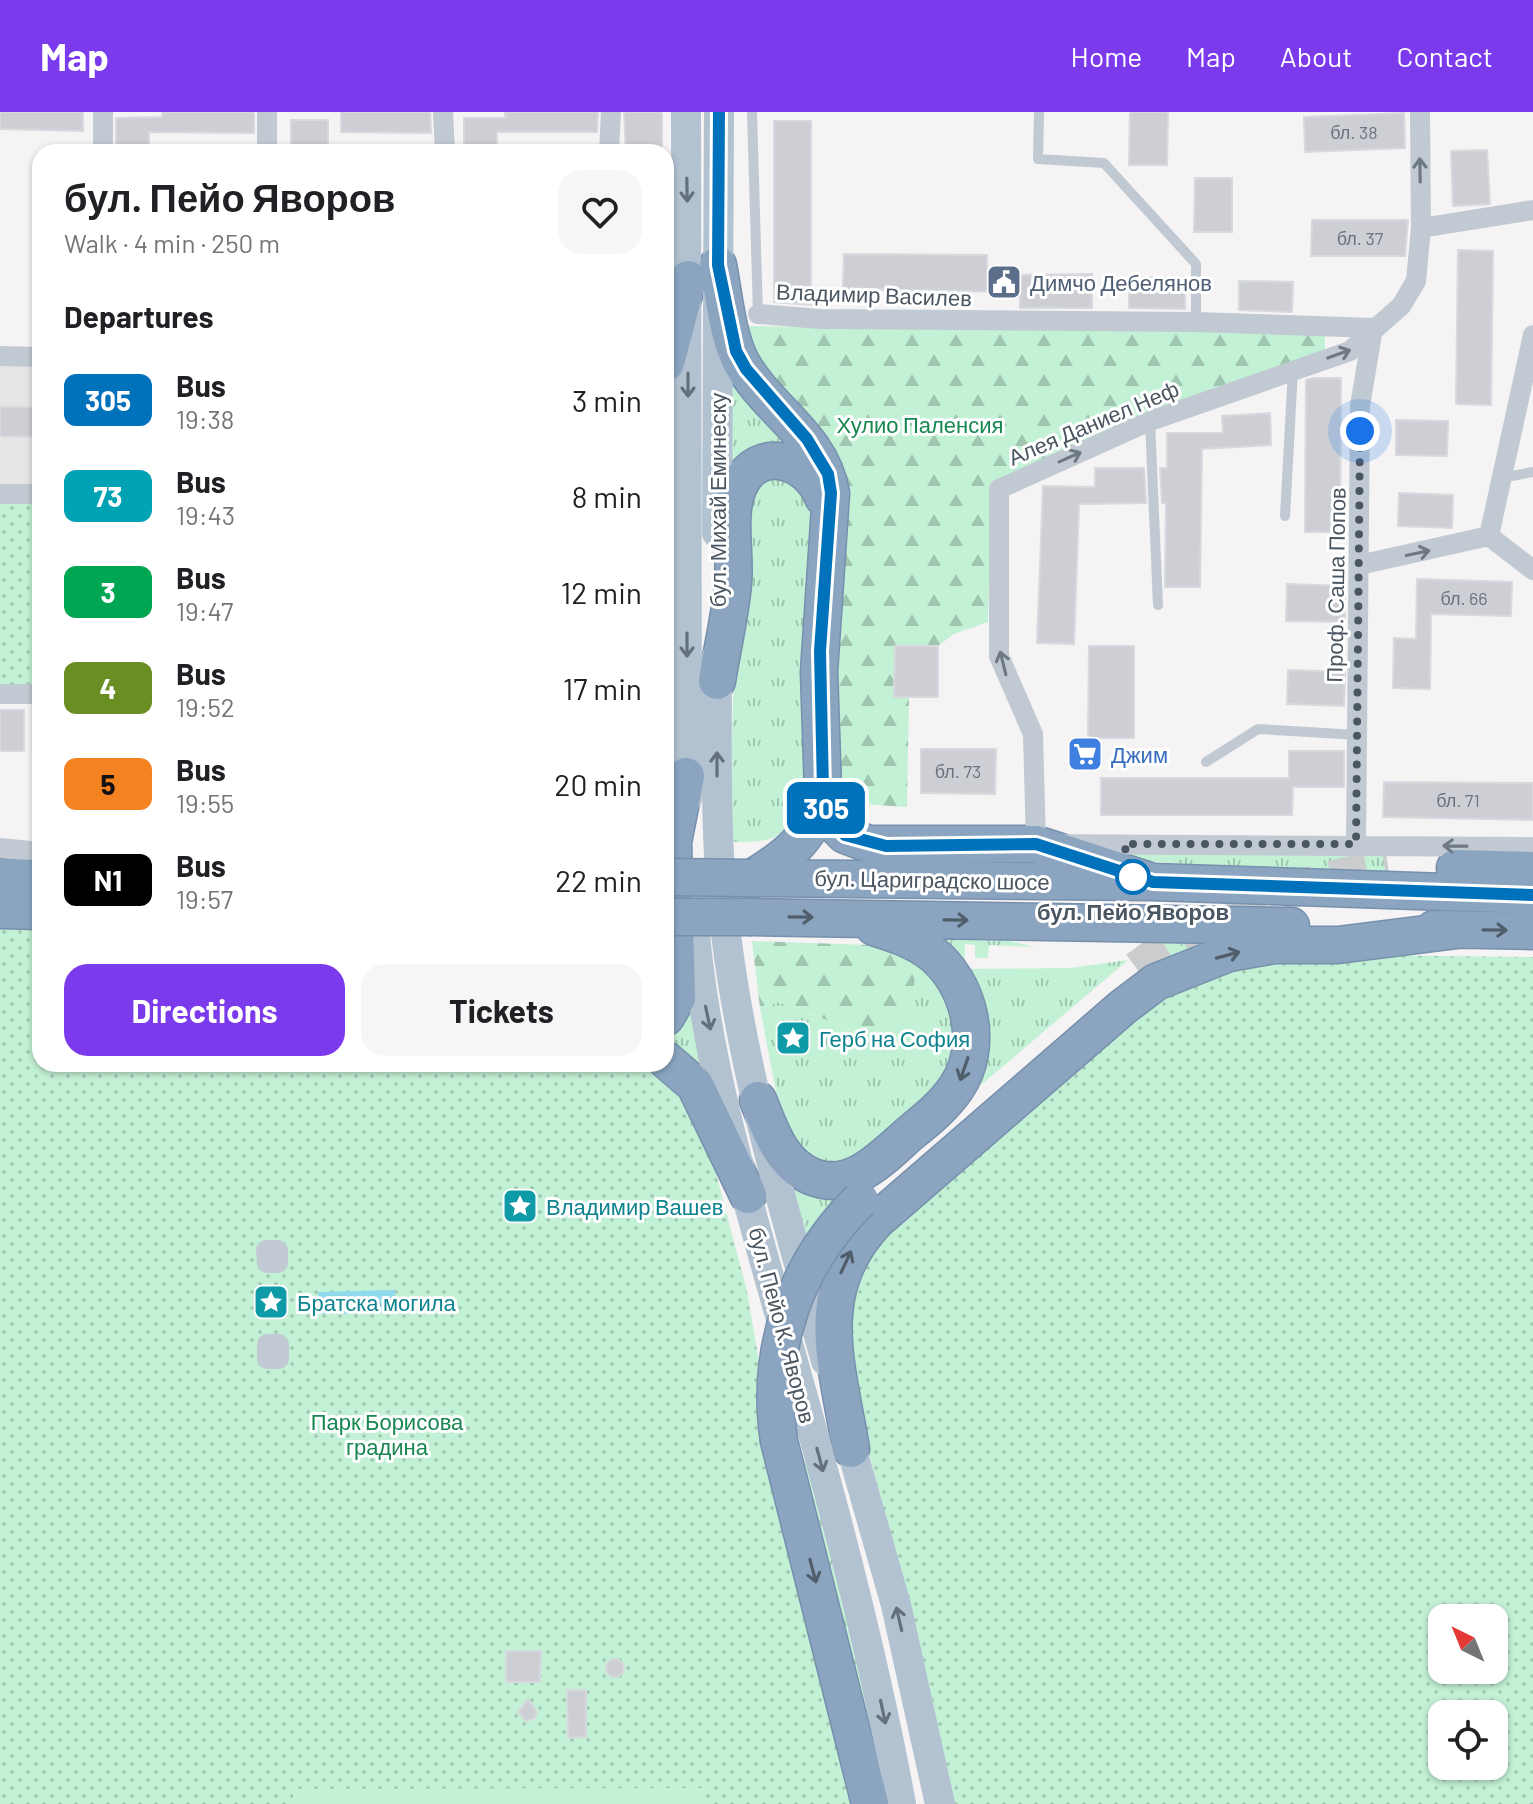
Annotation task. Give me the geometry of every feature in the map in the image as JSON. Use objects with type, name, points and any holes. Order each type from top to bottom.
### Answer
[{"type":"highway","points":[[674,343],[703,272]]},
{"type":"highway","points":[[703,272],[741,361],[807,439],[828,474],[831,493],[819,672],[823,790],[830,820],[837,828],[857,841],[886,846]]},
{"type":"highway","points":[[717,681],[733,583],[734,507],[742,479],[765,464],[778,461],[796,463],[816,482],[829,529]]},
{"type":"highway","points":[[674,837],[686,776]]},
{"type":"highway","points":[[736,883],[783,859],[809,832],[823,790]]},
{"type":"highway","points":[[783,859],[886,846],[1036,844],[1153,882]]},
{"type":"highway","points":[[1388,867],[1533,870]]},
{"type":"highway","points":[[0,877],[32,878]]},
{"type":"highway","name":"бул. Цариградско шосе","points":[[674,878],[736,883],[1153,882],[1533,895]]},
{"type":"highway","points":[[674,881],[677,998],[674,1003]]},
{"type":"highway","points":[[0,910],[32,911]]},
{"type":"highway","name":"бул. Цариградско шосе","points":[[674,917],[1533,931]]},
{"type":"highway","points":[[758,1100],[778,1145],[791,1163],[813,1177],[840,1179],[871,1167],[943,1105],[958,1086],[971,1046],[971,1026],[953,977],[932,953],[913,940],[850,918]]},
{"type":"highway","points":[[851,1449],[832,1324],[835,1293],[848,1255],[876,1221],[1123,1007],[1175,972],[1229,953],[1274,945],[1338,945],[1457,930]]},
{"type":"highway","points":[[870,1804],[779,1441],[775,1383],[786,1319],[820,1244],[860,1200],[1137,969]]},
{"type":"highway","points":[[674,1067],[695,1085],[748,1195]]},
{"type":"main road","name":"бул. Михай Еминеску","points":[[686,112],[703,272],[717,681],[716,822],[736,883]]},
{"type":"main road","name":"бул. Михай Еминеску","points":[[689,842],[686,776],[703,272],[719,112]]},
{"type":"main road","name":"бул. Пейо К. Яворов","points":[[689,842],[697,971],[748,1195],[860,1608],[901,1804]]},
{"type":"main road","name":"бул. Пейо К. Яворов","points":[[736,883],[733,986],[758,1100],[784,1207],[896,1605],[940,1804]]},
{"type":"street","points":[[103,112],[103,144]]},
{"type":"street","points":[[267,112],[267,144]]},
{"type":"street","points":[[443,112],[445,144]]},
{"type":"street","points":[[609,144],[611,112]]},
{"type":"street","points":[[1420,112],[1421,228],[1533,210]]},
{"type":"street","name":"Алея Даниел Неф","points":[[1036,844],[1033,734],[999,656],[999,489],[1150,421],[1350,351],[1401,306],[1416,281],[1421,228]]},
{"type":"street","name":"Владимир Василев","points":[[758,314],[820,319],[1196,322],[1373,328]]},
{"type":"street","name":"Проф. Саша Попов","points":[[1356,844],[1360,406],[1373,328]]},
{"type":"street","points":[[1489,536],[1532,344]]},
{"type":"street","points":[[0,356],[32,357]]},
{"type":"street","points":[[0,494],[32,494]]},
{"type":"street","points":[[1359,565],[1489,536]]},
{"type":"street","points":[[1489,536],[1533,570]]},
{"type":"street","points":[[0,694],[32,694]]},
{"type":"street","name":"бул. Цариградско шосе","points":[[1036,844],[1533,847]]},
{"type":"street","points":[[0,848],[32,851]]},
{"type":"lane","points":[[752,112],[758,314]]},
{"type":"lane","points":[[1039,112],[1038,159],[1104,163],[1196,264],[1196,322]]},
{"type":"lane","points":[[1285,516],[1293,369]]},
{"type":"lane","points":[[1150,421],[1158,605]]},
{"type":"lane","points":[[1501,478],[1533,472]]},
{"type":"lane","points":[[1206,762],[1258,729],[1357,735]]},
{"type":"shaded area","points":[[0,356],[32,357],[32,494],[0,494]]},
{"type":"green space","name":"Хулио Паленсия","points":[[741,326],[1325,333],[1325,350],[991,488],[988,622],[954,634],[938,646],[895,646],[894,697],[909,697],[907,807],[862,804],[844,791],[837,769],[836,637],[842,502],[761,374]]},
{"type":"green space","points":[[728,363],[803,449],[732,469]]},
{"type":"green space","points":[[764,474],[814,489],[804,805],[788,826],[774,837],[728,842],[740,510]]},
{"type":"green space","points":[[0,494],[32,494],[32,694],[0,694]]},
{"type":"green space","points":[[1112,849],[1387,854],[1388,877],[1129,860]]},
{"type":"green space","name":"Парк Борисова градина","points":[[0,927],[32,927],[32,1072],[655,1072],[663,1077],[679,1092],[705,1132],[747,1291],[768,1415],[856,1804],[0,1804]]},
{"type":"green space","points":[[936,939],[1010,941],[1035,947],[989,945],[988,958],[975,958],[975,945],[965,944],[964,969],[1070,968],[1128,960],[840,1205],[809,1243],[790,1178],[811,1187],[965,1092]]},
{"type":"green space","points":[[752,941],[895,946],[915,954],[914,1000],[902,1029],[864,1034],[779,1002],[760,1008]]},
{"type":"green space","points":[[1221,941],[1154,974],[1143,957],[1144,942]]},
{"type":"green space","points":[[915,954],[937,973],[959,1017],[953,1070],[865,1157],[823,1169],[783,1128],[760,1008],[779,1002],[863,1034],[914,1000]]},
{"type":"green space","points":[[1266,954],[1533,957],[1533,1804],[954,1804],[902,1578],[849,1378],[850,1274],[865,1248],[1150,1000]]},
{"type":"green space","points":[[690,1008],[700,1068],[674,1053],[674,1027]]},
{"type":"green space","points":[[794,1429],[819,1503],[886,1781],[880,1804]]},
{"type":"green space","points":[[702,1788],[702,1804],[293,1804],[293,1789]]},
{"type":"water","points":[[395,1290],[395,1313],[318,1314],[318,1292]]},
{"type":"building","points":[[0,112],[83,112],[83,131],[0,129]]},
{"type":"building","points":[[162,112],[254,112],[254,133],[149,132],[149,144],[116,144],[116,118],[162,117]]},
{"type":"building","points":[[341,112],[430,112],[431,133],[341,132]]},
{"type":"building","points":[[505,112],[598,112],[597,132],[497,132],[497,144],[464,144],[464,118],[505,118]]},
{"type":"building","points":[[624,112],[662,112],[662,144],[626,144]]},
{"type":"building","points":[[1130,112],[1168,112],[1167,165],[1129,165]]},
{"type":"building","points":[[1404,113],[1405,148],[1305,152],[1304,117]]},
{"type":"building","points":[[291,120],[328,120],[328,144],[291,144]]},
{"type":"building","points":[[774,121],[811,121],[811,305],[774,302]]},
{"type":"building","points":[[1487,150],[1490,204],[1453,206],[1451,151]]},
{"type":"building","points":[[1195,178],[1232,178],[1232,232],[1194,232]]},
{"type":"building","points":[[1312,220],[1408,220],[1405,256],[1311,256]]},
{"type":"building","points":[[1458,250],[1493,251],[1491,405],[1456,404]]},
{"type":"building","points":[[844,254],[987,255],[987,271],[1019,272],[1019,275],[1092,274],[1092,308],[1020,308],[1020,292],[843,289]]},
{"type":"building","points":[[1129,277],[1185,277],[1185,309],[1129,308]]},
{"type":"building","points":[[1239,281],[1293,282],[1292,312],[1239,310]]},
{"type":"building","points":[[1341,378],[1340,532],[1305,532],[1306,380]]},
{"type":"building","points":[[0,407],[32,407],[32,437],[0,436]]},
{"type":"building","points":[[1270,413],[1271,445],[1202,449],[1200,587],[1165,587],[1166,503],[1162,503],[1160,468],[1167,468],[1167,433],[1223,433],[1222,416]]},
{"type":"building","points":[[1396,420],[1448,421],[1447,456],[1396,455]]},
{"type":"building","points":[[1095,468],[1144,468],[1146,503],[1079,504],[1074,644],[1037,643],[1043,486],[1095,487]]},
{"type":"building","points":[[1399,493],[1453,495],[1452,528],[1398,526]]},
{"type":"building","points":[[1417,579],[1512,582],[1511,616],[1431,614],[1430,689],[1393,688],[1394,638],[1416,639]]},
{"type":"building","points":[[1287,584],[1345,586],[1345,622],[1286,621]]},
{"type":"building","points":[[895,646],[938,646],[938,697],[894,697]]},
{"type":"building","points":[[1089,646],[1134,646],[1134,738],[1088,738]]},
{"type":"building","points":[[1288,670],[1345,672],[1344,706],[1287,704]]},
{"type":"building","points":[[0,710],[24,710],[24,751],[0,751]]},
{"type":"building","points":[[921,749],[996,749],[995,794],[921,793]]},
{"type":"building","points":[[1289,751],[1344,751],[1344,787],[1293,787],[1292,815],[1101,815],[1101,778],[1289,778]]},
{"type":"building","points":[[1384,782],[1533,783],[1533,820],[1383,817]]},
{"type":"building","points":[[506,1651],[541,1651],[540,1682],[506,1682]]},
{"type":"building","points":[[611,1659],[619,1659],[624,1668],[622,1675],[611,1677],[606,1672],[606,1664]]},
{"type":"building","points":[[567,1690],[586,1690],[586,1737],[568,1738]]},
{"type":"building","points":[[528,1699],[537,1712],[535,1718],[526,1721],[518,1712]]},
{"type":"tunnel","points":[[1137,969],[1194,933],[1256,903],[1322,881],[1388,867]]},
{"type":"bus line","name":"305","points":[[719,112],[718,265],[736,351],[746,369],[807,439],[828,474],[831,493],[819,672],[823,790],[830,820],[837,828],[857,841],[886,846],[1036,844],[1153,882],[1533,895]]},
{"type":"place","name":"Димчо Дебелянов","points":[[1004,282]]},
{"type":"place","name":"Джим","points":[[1085,754]]},
{"type":"place","name":"бул. Пейо Яворов","points":[[1133,877]]},
{"type":"place","name":"Герб на София","points":[[793,1038]]},
{"type":"place","name":"Владимир Вашев","points":[[520,1206]]},
{"type":"place","name":"Братска могила","points":[[271,1302]]},
{"type":"route","points":[[1133,877],[1124,844],[1356,844],[1360,431]]}]
